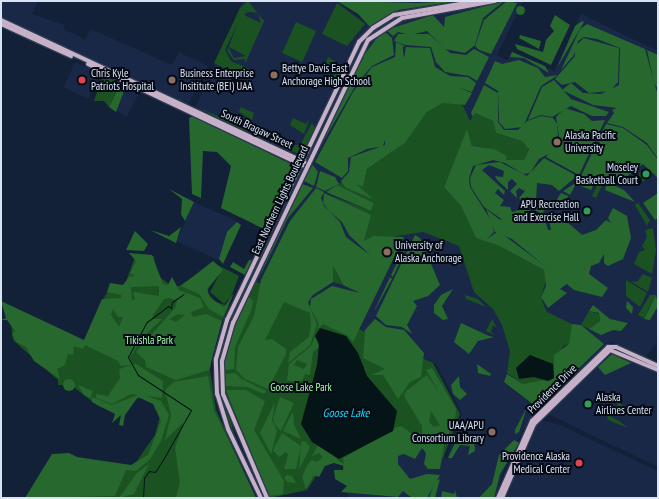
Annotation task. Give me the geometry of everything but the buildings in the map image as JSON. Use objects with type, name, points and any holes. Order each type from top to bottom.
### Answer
[{"type":"main road","name":"East Northern Lights Boulevard","points":[[261,498],[220,410],[215,367],[222,332],[351,56],[368,32],[401,13],[478,1]]},
{"type":"main road","name":"East Northern Lights Boulevard","points":[[267,498],[228,413],[221,367],[228,334],[356,59],[373,34],[409,16],[495,1]]},
{"type":"main road","name":"South Bragaw Street","points":[[1,20],[307,165]]},
{"type":"main road","name":"South Bragaw Street","points":[[1,24],[302,162]]},
{"type":"main road","points":[[268,233],[271,242]]},
{"type":"main road","points":[[611,348],[658,366]]},
{"type":"main road","points":[[611,348],[658,370]]},
{"type":"main road","name":"Providence Drive","points":[[498,498],[532,422],[611,348]]},
{"type":"main road","name":"Providence Drive","points":[[502,498],[534,424],[611,348]]},
{"type":"shaded area","points":[[1,1],[38,1],[32,14],[64,25],[65,30],[85,39],[91,29],[172,65],[179,52],[208,66],[188,105],[1,18]]},
{"type":"shaded area","points":[[243,1],[337,1],[367,23],[378,1],[523,1],[497,55],[507,60],[512,51],[554,71],[581,14],[658,51],[658,341],[645,358],[612,342],[608,345],[613,351],[658,372],[658,467],[540,410],[523,430],[503,473],[496,498],[349,498],[344,470],[392,461],[414,444],[447,459],[462,413],[436,364],[254,281],[360,54],[373,37],[365,32],[353,45],[301,157],[195,108]]},
{"type":"shaded area","name":"Chris Kyle Patriots Hospital","points":[[75,62],[100,73],[88,99],[64,88]]},
{"type":"shaded area","points":[[126,86],[139,93],[127,117],[113,110]]},
{"type":"shaded area","points":[[194,202],[237,221],[219,260],[177,241]]},
{"type":"shaded area","name":"Providence Alaska Medical Center","points":[[541,420],[560,425],[658,471],[658,498],[504,498],[534,428]]},
{"type":"green space","points":[[248,1],[258,13],[248,12],[244,15],[261,23],[258,14],[264,21],[245,64],[245,59],[234,60],[227,51],[238,23],[225,50],[231,61],[252,70],[250,78],[245,79],[214,63],[240,8]],"holes":[[[229,47],[246,56],[234,58]]]},
{"type":"green space","points":[[337,1],[418,3],[458,1],[398,10],[370,27],[358,14]]},
{"type":"green space","points":[[504,1],[483,18],[475,45],[465,53],[445,49],[427,31],[410,35],[398,32],[393,36],[386,30],[433,15],[444,27],[445,17]]},
{"type":"green space","points":[[507,1],[517,3],[491,54],[479,50],[475,46],[484,20]]},
{"type":"green space","points":[[337,3],[365,24],[347,46],[322,34]]},
{"type":"green space","points":[[518,6],[522,6],[524,10],[522,14],[518,14],[516,12],[516,8]]},
{"type":"green space","points":[[555,15],[570,25],[551,65],[517,49],[515,44],[543,52],[546,40],[554,31],[550,26]]},
{"type":"green space","points":[[582,21],[584,22],[557,68],[575,26]]},
{"type":"green space","points":[[296,22],[316,31],[302,62],[282,53]]},
{"type":"green space","points":[[587,24],[645,49],[658,96],[658,159],[647,143],[623,127],[607,123],[614,113],[612,110],[617,108],[593,105],[562,90],[571,83],[583,93],[601,94],[619,85],[620,48],[597,39],[584,37],[578,41],[574,55],[561,70],[580,29]]},
{"type":"green space","points":[[383,30],[392,38],[394,55],[372,66],[357,83],[323,142],[354,68],[358,69],[355,67]]},
{"type":"green space","points":[[398,34],[429,34],[450,53],[466,55],[474,49],[489,57],[477,81],[469,76],[445,72],[436,62],[431,47],[405,45],[394,41]]},
{"type":"green space","points":[[520,35],[541,41],[539,49],[519,38]]},
{"type":"green space","points":[[584,38],[619,48],[618,82],[610,91],[589,93],[575,82],[562,85],[555,79],[575,56],[575,46]]},
{"type":"green space","points":[[396,42],[405,46],[403,47],[404,58],[406,47],[430,48],[435,67],[450,76],[468,77],[476,83],[472,92],[458,87],[472,93],[465,105],[443,103],[427,112],[405,143],[367,169],[363,187],[356,184],[373,199],[346,188],[341,181],[349,172],[351,157],[381,146],[367,149],[348,158],[348,171],[342,178],[315,162],[353,92],[372,67],[395,57]]},
{"type":"green space","points":[[647,50],[658,55],[658,89],[654,83]]},
{"type":"green space","points":[[512,52],[545,66],[549,73],[524,58],[510,57]]},
{"type":"green space","points":[[328,57],[343,67],[337,82],[333,78],[335,69],[326,63]]},
{"type":"green space","points":[[519,60],[538,68],[545,77],[558,75],[541,86],[523,127],[505,129],[499,122],[498,91],[485,83],[495,61],[502,64]]},
{"type":"green space","points":[[103,75],[120,83],[109,107],[104,101],[94,101]]},
{"type":"green space","points":[[554,80],[571,99],[609,112],[606,116],[592,116],[571,106],[552,117],[541,115],[528,120],[542,87]]},
{"type":"green space","points":[[120,84],[126,86],[116,112],[109,107]]},
{"type":"green space","points":[[484,85],[498,93],[498,122],[504,130],[518,130],[527,121],[541,116],[553,118],[557,124],[558,135],[550,153],[539,159],[530,173],[523,174],[505,163],[493,160],[473,166],[469,178],[470,187],[492,222],[494,232],[487,239],[497,232],[505,236],[568,283],[560,289],[567,293],[548,308],[541,297],[546,286],[544,270],[499,246],[476,238],[461,206],[444,187],[467,129],[472,146],[494,149],[507,156],[506,160],[524,160],[529,149],[522,141],[496,133],[493,121],[475,113],[473,117],[471,113]]},
{"type":"green space","points":[[456,102],[463,106],[470,121],[475,113],[493,121],[496,133],[522,141],[529,148],[524,160],[506,160],[494,149],[472,146],[467,130],[444,187],[461,206],[476,238],[499,246],[544,270],[547,277],[541,297],[547,312],[572,324],[572,336],[569,344],[563,346],[554,378],[548,381],[523,384],[507,373],[510,351],[502,325],[493,309],[474,292],[459,246],[423,232],[364,241],[370,215],[329,195],[371,211],[374,203],[337,185],[344,181],[346,188],[367,196],[355,183],[363,187],[367,169],[405,143],[427,112],[443,103]]},
{"type":"green space","points":[[241,107],[254,113],[252,120],[239,112]]},
{"type":"green space","points":[[199,108],[237,124],[241,120],[252,123],[247,133]]},
{"type":"green space","points":[[565,108],[584,114],[592,121],[605,120],[579,175],[546,157],[559,137],[556,117]]},
{"type":"green space","points":[[193,116],[295,166],[266,230],[221,208],[231,166],[217,152],[203,151],[201,198],[192,194],[189,118]]},
{"type":"green space","points":[[293,118],[306,124],[310,118],[304,134],[290,125]]},
{"type":"green space","points":[[312,123],[315,128],[302,155],[286,149],[287,145],[300,145]]},
{"type":"green space","points":[[606,124],[623,128],[647,145],[658,160],[658,178],[643,164],[621,181],[600,175],[580,178]]},
{"type":"green space","points":[[544,158],[577,176],[559,191],[552,185],[537,183],[536,203],[551,200],[542,214],[525,204],[533,198],[526,197],[523,202],[519,198],[525,191],[519,188],[516,191],[517,198],[510,191],[517,184],[512,179],[508,182],[508,190],[497,180],[495,176],[503,177],[504,171],[489,165],[482,170],[505,191],[504,195],[498,189],[495,193],[504,200],[500,206],[510,207],[512,212],[526,208],[546,223],[548,230],[551,230],[549,219],[558,214],[582,235],[596,230],[606,220],[611,223],[608,218],[613,208],[627,216],[631,238],[623,259],[608,266],[604,263],[604,254],[599,263],[591,266],[589,274],[608,288],[602,297],[574,290],[512,239],[495,232],[486,209],[499,219],[503,220],[484,207],[471,187],[470,178],[476,165],[500,162],[527,176]]},
{"type":"green space","points":[[313,165],[318,172],[314,186],[302,180]]},
{"type":"green space","name":"Moseley Basketball Court","points":[[646,169],[651,177],[642,182],[638,174]]},
{"type":"green space","points":[[320,171],[335,177],[339,184],[325,191],[316,187]]},
{"type":"green space","points":[[600,179],[605,180],[596,198],[592,196]]},
{"type":"green space","points":[[596,180],[591,190],[576,184],[570,195],[563,191],[577,182]]},
{"type":"green space","points":[[607,182],[624,190],[635,202],[605,190]]},
{"type":"green space","points":[[300,183],[313,188],[288,218],[258,280],[287,211],[293,206],[291,202]]},
{"type":"green space","points":[[337,185],[374,203],[371,211],[326,192]]},
{"type":"green space","points":[[316,188],[324,192],[321,198],[324,206],[329,211],[323,203],[324,193],[371,215],[364,241],[373,236],[404,237],[353,342],[348,336],[323,324],[317,330],[319,324],[310,307],[311,299],[332,286],[360,293],[343,285],[333,266],[333,282],[313,295],[308,302],[317,325],[310,345],[288,363],[290,352],[309,337],[311,325],[310,313],[284,302],[265,340],[272,339],[286,349],[286,354],[268,389],[245,379],[236,370],[238,347],[254,316],[261,280],[290,221]],"holes":[[[329,211],[342,222],[349,235],[370,255],[346,237],[340,222]]]},
{"type":"green space","points":[[169,189],[194,202],[185,221],[181,214],[182,199]]},
{"type":"green space","points":[[561,193],[568,196],[567,204],[550,211]]},
{"type":"green space","points":[[658,193],[658,218],[655,220],[643,203]]},
{"type":"green space","points":[[638,203],[650,220],[647,226],[635,205]]},
{"type":"green space","points":[[237,222],[241,225],[223,264],[219,259],[227,232]]},
{"type":"green space","points":[[181,227],[176,243],[150,230],[169,236]]},
{"type":"green space","points":[[653,228],[656,250],[652,274],[634,264],[639,252],[645,250],[642,246],[647,237],[645,230]]},
{"type":"green space","points":[[135,231],[148,244],[144,251],[126,250]]},
{"type":"green space","points":[[415,235],[420,238],[440,285],[428,296],[413,301],[417,306],[407,325],[412,334],[402,327],[386,325],[376,316]]},
{"type":"green space","points":[[269,236],[270,239],[252,279],[249,278]]},
{"type":"green space","points":[[406,244],[407,246],[393,277],[391,275]]},
{"type":"green space","points":[[129,253],[152,255],[163,284],[168,285],[172,277],[179,290],[200,298],[204,307],[191,312],[193,317],[206,314],[222,321],[209,370],[176,380],[146,367],[145,360],[136,352],[175,308],[177,301],[169,298],[164,299],[153,315],[152,319],[162,319],[145,335],[130,357],[133,365],[121,366],[118,361],[85,345],[83,349],[74,346],[73,355],[68,354],[65,365],[57,369],[60,379],[34,361],[26,347],[16,342],[12,334],[15,331],[7,320],[1,320],[6,318],[1,301],[84,340],[102,299],[121,298],[121,295],[107,292],[110,283],[123,285],[129,277],[135,276],[130,273],[136,261]],"holes":[[[159,286],[159,296],[133,292],[135,299],[132,300],[131,287]],[[113,309],[118,317],[123,317],[119,327],[111,315]],[[178,314],[185,315],[176,322],[169,319]]]},
{"type":"green space","name":"Tikishla Park","points":[[154,256],[155,274],[172,286],[179,286],[214,263],[239,276],[231,297],[224,304],[210,292],[220,273],[208,289],[208,293],[216,302],[229,306],[214,340],[210,370],[216,410],[256,498],[27,498],[132,468],[155,435],[160,416],[154,402],[140,397],[115,413],[98,406],[71,385],[58,385],[58,380],[13,340],[10,316],[1,304],[83,343],[107,292],[124,287],[135,257]]},
{"type":"green space","points":[[249,260],[252,260],[245,275],[230,267],[233,262],[244,269]]},
{"type":"green space","points":[[213,261],[223,270],[207,289],[210,298],[224,307],[234,293],[223,317],[209,309],[199,294],[181,286]]},
{"type":"green space","points":[[333,266],[341,282],[343,285],[333,282]]},
{"type":"green space","points":[[643,274],[652,278],[648,292],[630,281],[637,282]]},
{"type":"green space","points":[[390,277],[392,279],[375,310],[375,309]]},
{"type":"green space","points":[[249,280],[251,281],[230,320],[231,317]]},
{"type":"green space","points":[[626,280],[647,293],[640,307],[626,296]]},
{"type":"green space","name":"Goose Lake Park","points":[[254,281],[433,363],[460,414],[443,458],[414,444],[392,461],[344,470],[341,461],[327,459],[307,490],[270,498],[230,415],[223,385],[224,352]]},
{"type":"green space","points":[[453,289],[442,306],[448,319],[443,320],[434,313],[434,305],[441,295]]},
{"type":"green space","points":[[247,295],[253,301],[252,308],[235,347],[234,369],[225,370],[223,362],[228,336]]},
{"type":"green space","points":[[465,295],[478,299],[486,307],[466,299]]},
{"type":"green space","points":[[650,295],[656,295],[644,318],[638,315]]},
{"type":"green space","points":[[656,295],[658,306],[650,320],[644,319]]},
{"type":"green space","points":[[627,301],[633,307],[632,314],[626,308]]},
{"type":"green space","points":[[593,305],[610,319],[628,323],[621,331],[613,330],[601,335],[589,329],[600,321],[599,313],[589,311]]},
{"type":"green space","points":[[589,311],[599,314],[600,321],[589,329],[581,325]]},
{"type":"green space","points":[[375,319],[386,327],[404,330],[424,353],[421,377],[410,382],[398,399],[383,375],[371,375],[385,369],[363,358],[365,330]]},
{"type":"green space","points":[[492,319],[497,328],[493,325],[491,332],[496,336],[486,331]]},
{"type":"green space","points":[[461,323],[494,337],[478,341],[469,354],[454,342]]},
{"type":"green space","points":[[572,324],[581,325],[604,344],[538,408],[504,382],[507,374],[523,384],[554,378],[554,355],[569,344]]},
{"type":"green space","points":[[227,327],[220,380],[235,437],[219,399],[217,361]]},
{"type":"green space","points":[[315,336],[319,347],[313,352],[310,375],[305,374],[302,381],[287,381],[289,364],[311,346]],"holes":[[[297,360],[307,364],[304,369],[294,365]]]},
{"type":"green space","points":[[612,354],[631,363],[605,375],[598,367]]},
{"type":"green space","points":[[136,364],[163,381],[162,398],[131,394],[112,404],[96,398],[96,394],[108,396],[120,378],[119,369]]},
{"type":"green space","points":[[477,364],[491,374],[490,376],[478,373]]},
{"type":"green space","points":[[432,368],[456,409],[455,420],[426,370]]},
{"type":"green space","points":[[235,373],[242,379],[266,391],[264,394],[248,387],[225,386],[224,374]]},
{"type":"green space","points":[[427,375],[453,413],[454,423],[444,445],[440,469],[428,469],[424,464],[426,453],[422,448],[415,459],[404,454],[398,456],[398,464],[410,479],[427,474],[440,475],[427,498],[412,498],[403,491],[398,497],[341,492],[347,486],[335,479],[334,470],[343,470],[344,466],[334,463],[325,466],[319,477],[314,475],[306,489],[302,477],[307,466],[311,460],[317,462],[323,457],[319,453],[312,456],[318,445],[344,464],[343,458],[397,427],[401,426],[414,435],[422,433],[422,426],[404,396],[406,391]],"holes":[[[431,411],[440,425],[434,427],[429,422]]]},
{"type":"green space","points":[[208,376],[214,410],[256,498],[176,498],[180,482],[175,448],[184,422],[165,440],[171,415],[165,390],[174,382]]},
{"type":"green space","points":[[459,376],[460,387],[467,394],[460,400],[453,394],[451,385]]},
{"type":"green space","points":[[67,379],[71,379],[75,385],[71,391],[67,391],[63,387],[63,383]]},
{"type":"green space","points":[[78,385],[93,391],[90,398],[84,395]]},
{"type":"green space","points":[[226,390],[246,390],[265,401],[254,430],[284,481],[283,494],[269,496]]},
{"type":"green space","points":[[140,394],[161,401],[169,415],[161,441],[150,459],[136,471],[126,470],[115,496],[25,498],[52,454],[69,453],[77,457],[131,465],[148,455],[161,421],[153,404],[138,397],[125,415],[123,426],[119,425],[121,415],[112,423],[115,414],[92,402],[92,397],[112,405]]},
{"type":"green space","points":[[280,397],[294,403],[281,431],[275,425],[273,418]]},
{"type":"green space","points":[[618,401],[626,409],[626,414],[617,406]]},
{"type":"green space","points":[[275,402],[272,420],[277,431],[271,454],[260,433]]},
{"type":"green space","points":[[527,407],[519,432],[515,434],[515,430]]},
{"type":"green space","points":[[293,411],[294,425],[301,439],[283,431]]},
{"type":"green space","points":[[608,415],[619,421],[628,428],[607,419]]},
{"type":"green space","points":[[282,433],[301,446],[296,469],[284,469],[288,455],[286,452],[279,457],[273,450]]},
{"type":"green space","points":[[469,436],[474,439],[475,451],[468,455],[470,446],[460,445],[452,458],[448,458],[457,439]]},
{"type":"green space","points":[[514,440],[519,443],[500,474],[494,498],[479,498],[492,484],[499,455]]},
{"type":"green space","points":[[305,441],[310,447],[299,470],[301,442]]},
{"type":"green space","points":[[149,464],[134,494],[119,498],[136,474]]},
{"type":"green space","points":[[287,475],[292,476],[296,483],[287,482],[284,478]]},
{"type":"green space","points":[[440,479],[435,498],[429,498],[435,481]]},
{"type":"green space","points":[[455,490],[457,498],[441,498],[442,491],[454,494]]},
{"type":"water","points":[[635,176],[639,176],[641,180],[639,184],[635,184],[633,182],[633,178]]},
{"type":"water","name":"Goose Lake","points":[[320,328],[346,336],[358,353],[367,376],[397,411],[393,431],[339,459],[312,442],[301,424],[317,365],[319,344],[315,336]]},
{"type":"water","points":[[530,355],[553,364],[554,378],[548,381],[534,377],[519,379],[516,368]]},
{"type":"waterway","points":[[143,498],[144,478],[149,471],[155,472],[191,410],[138,375],[128,357],[147,322],[168,306],[171,308],[172,302],[184,294]]},
{"type":"place","name":"Bettye Davis East Anchorage High School","points":[[274,75]]},
{"type":"place","name":"Chris Kyle Patriots Hospital","points":[[82,80]]},
{"type":"place","name":"Business Enterprise Insititute (BEI) UAA","points":[[172,80]]},
{"type":"place","name":"Alaska Pacific University","points":[[557,142]]},
{"type":"place","name":"Moseley Basketball Court","points":[[646,174]]},
{"type":"place","name":"APU Recreation and Exercise Hall","points":[[587,211]]},
{"type":"place","name":"University of Alaska Anchorage","points":[[387,252]]},
{"type":"place","name":"Alaska Airlines Center","points":[[588,404]]},
{"type":"place","name":"UAA/APU Consortium Library","points":[[492,432]]},
{"type":"place","name":"Providence Alaska Medical Center","points":[[579,463]]}]
